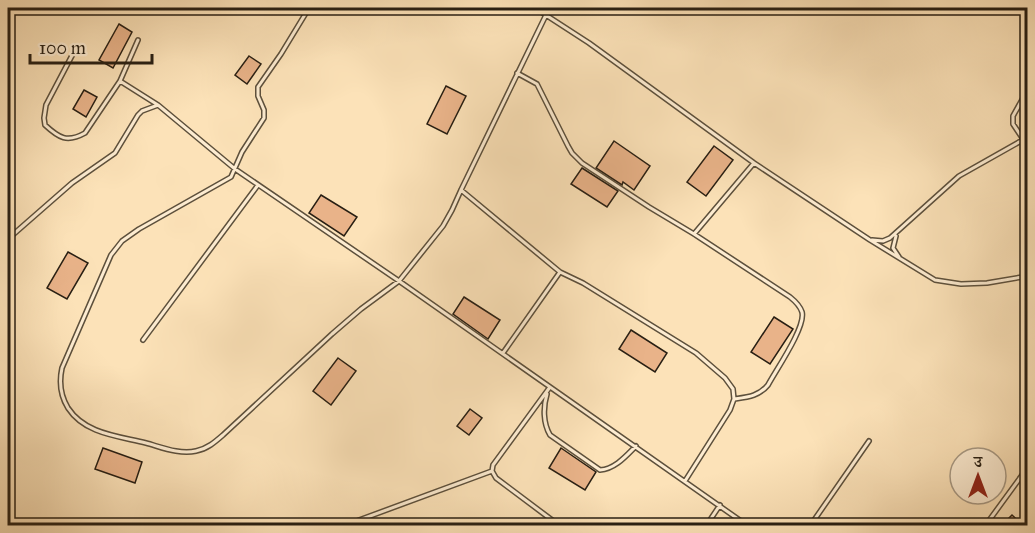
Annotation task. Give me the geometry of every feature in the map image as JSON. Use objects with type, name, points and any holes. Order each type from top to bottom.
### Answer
[{"type":"lane","points":[[309,8],[258,87],[264,118],[242,152],[231,177],[138,229],[122,241],[111,255],[60,377],[64,401],[73,416],[86,426],[105,433],[186,452],[204,449],[213,444],[361,309],[399,281],[443,226],[452,210],[546,15]]},
{"type":"lane","points":[[535,8],[590,43],[754,163],[935,280],[961,284],[987,283],[1028,276]]},
{"type":"lane","points":[[76,48],[44,112],[45,125],[63,138],[80,136],[85,133],[120,81],[138,40]]},
{"type":"lane","points":[[517,72],[537,84],[568,146],[582,163],[798,304],[802,312],[800,329],[765,389],[755,395],[734,399]]},
{"type":"lane","points":[[120,81],[158,105],[235,169],[748,525]]},
{"type":"lane","points":[[1023,140],[1013,124],[1013,116],[1028,89]]},
{"type":"lane","points":[[8,239],[72,183],[115,153],[138,115],[158,105]]},
{"type":"lane","points":[[870,240],[887,240],[959,176],[1028,137]]},
{"type":"lane","points":[[694,234],[754,163]]},
{"type":"lane","points":[[143,340],[258,185]]},
{"type":"lane","points":[[461,190],[560,272],[696,353],[725,378],[733,389],[734,399],[730,410],[685,481]]},
{"type":"lane","points":[[896,234],[893,248],[900,259]]},
{"type":"lane","points":[[503,353],[560,272]]},
{"type":"lane","points":[[550,387],[544,401],[544,419],[547,431],[553,438],[602,470],[609,469],[622,460],[636,446]]},
{"type":"lane","points":[[550,387],[493,465],[492,471],[496,478],[560,525]]},
{"type":"lane","points":[[810,525],[869,441]]},
{"type":"lane","points":[[985,525],[1028,467]]},
{"type":"lane","points":[[343,525],[492,471]]},
{"type":"lane","points":[[706,525],[720,505]]},
{"type":"building","points":[[119,24],[132,32],[113,68],[99,60]]},
{"type":"building","points":[[249,56],[261,64],[247,84],[235,75]]},
{"type":"building","points":[[446,86],[466,96],[447,134],[427,124]]},
{"type":"building","points":[[84,90],[97,97],[86,117],[73,109]]},
{"type":"building","points":[[614,141],[650,166],[634,190],[596,168]]},
{"type":"building","points":[[714,146],[733,160],[706,196],[687,182]]},
{"type":"building","points":[[582,168],[618,191],[607,207],[571,184]]},
{"type":"building","points":[[321,195],[357,217],[344,236],[309,213]]},
{"type":"building","points":[[68,252],[88,263],[67,299],[47,288]]},
{"type":"building","points":[[464,297],[500,320],[488,339],[453,314]]},
{"type":"building","points":[[774,317],[793,329],[770,364],[751,352]]},
{"type":"building","points":[[631,330],[667,353],[655,372],[619,349]]},
{"type":"building","points":[[338,358],[356,371],[331,405],[313,391]]},
{"type":"building","points":[[470,409],[482,418],[469,435],[457,426]]},
{"type":"building","points":[[103,448],[142,462],[135,483],[95,469]]},
{"type":"building","points":[[561,448],[596,472],[585,490],[549,468]]},
{"type":"building","points":[[1012,515],[1023,525],[1002,525]]}]
